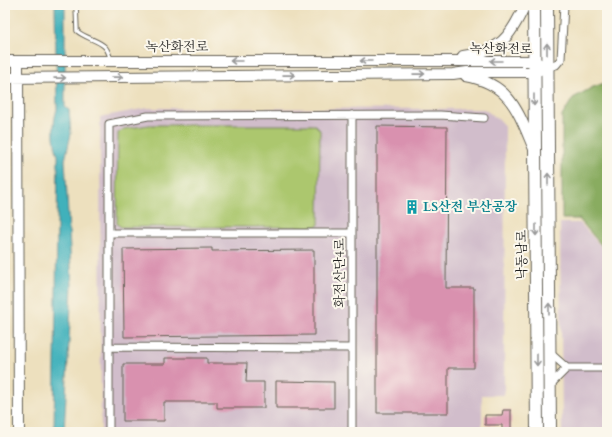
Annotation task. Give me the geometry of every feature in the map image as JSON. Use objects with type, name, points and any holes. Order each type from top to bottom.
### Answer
[{"type":"main road","points":[[430,61],[475,55],[495,47],[511,32],[525,5]]},
{"type":"main road","name":"낙동남로","points":[[534,5],[537,432]]},
{"type":"main road","name":"낙동남로","points":[[547,5],[550,432]]},
{"type":"main road","name":"녹산화전로","points":[[5,61],[430,61],[548,67]]},
{"type":"main road","points":[[18,61],[19,432]]},
{"type":"main road","name":"녹산화전로","points":[[5,78],[453,74],[534,67]]},
{"type":"main road","points":[[453,74],[480,79],[500,89],[519,113],[535,152]]},
{"type":"street","points":[[548,67],[556,65],[561,59],[564,5]]},
{"type":"street","name":"화전산단4로","points":[[352,115],[352,432]]},
{"type":"street","points":[[109,432],[109,124],[148,116],[440,115],[484,118]]},
{"type":"street","points":[[109,233],[352,233]]},
{"type":"street","points":[[109,347],[352,348]]},
{"type":"street","points":[[549,352],[567,368],[602,368],[607,370]]},
{"type":"street","points":[[550,385],[567,368]]},
{"type":"lane","points":[[76,5],[77,31],[107,48],[111,60]]},
{"type":"shaded area","points":[[5,99],[6,100],[7,432],[5,432]]},
{"type":"shaded area","points":[[147,108],[484,109],[502,122],[505,129],[504,395],[482,395],[482,432],[101,432],[100,117]]},
{"type":"shaded area","points":[[560,223],[580,223],[607,253],[607,432],[562,432]]},
{"type":"green space","points":[[607,82],[607,252],[579,219],[562,219],[562,116],[573,98],[593,87]]},
{"type":"green space","points":[[149,125],[315,125],[320,130],[319,225],[315,227],[121,227],[117,224],[118,133],[124,129]]},
{"type":"water","points":[[55,5],[65,5],[65,107],[69,110],[71,134],[65,160],[72,286],[64,432],[54,432],[58,156],[54,132],[54,121],[57,109]]},
{"type":"building","name":"LS산전 부산공장","points":[[377,126],[447,127],[446,288],[474,288],[474,368],[448,368],[448,413],[377,413]]},
{"type":"building","points":[[212,248],[212,251],[314,250],[314,335],[124,337],[123,249]]},
{"type":"building","points":[[165,358],[207,358],[207,363],[247,363],[246,382],[264,382],[264,408],[217,408],[217,402],[164,402],[164,421],[123,421],[123,364],[165,364]]},
{"type":"building","points":[[276,381],[334,382],[334,408],[276,408]]},
{"type":"building","points":[[503,410],[511,410],[511,431],[502,431],[502,425],[485,425],[485,415],[502,415]]},
{"type":"place","name":"LS산전 부산공장","points":[[412,207]]}]
